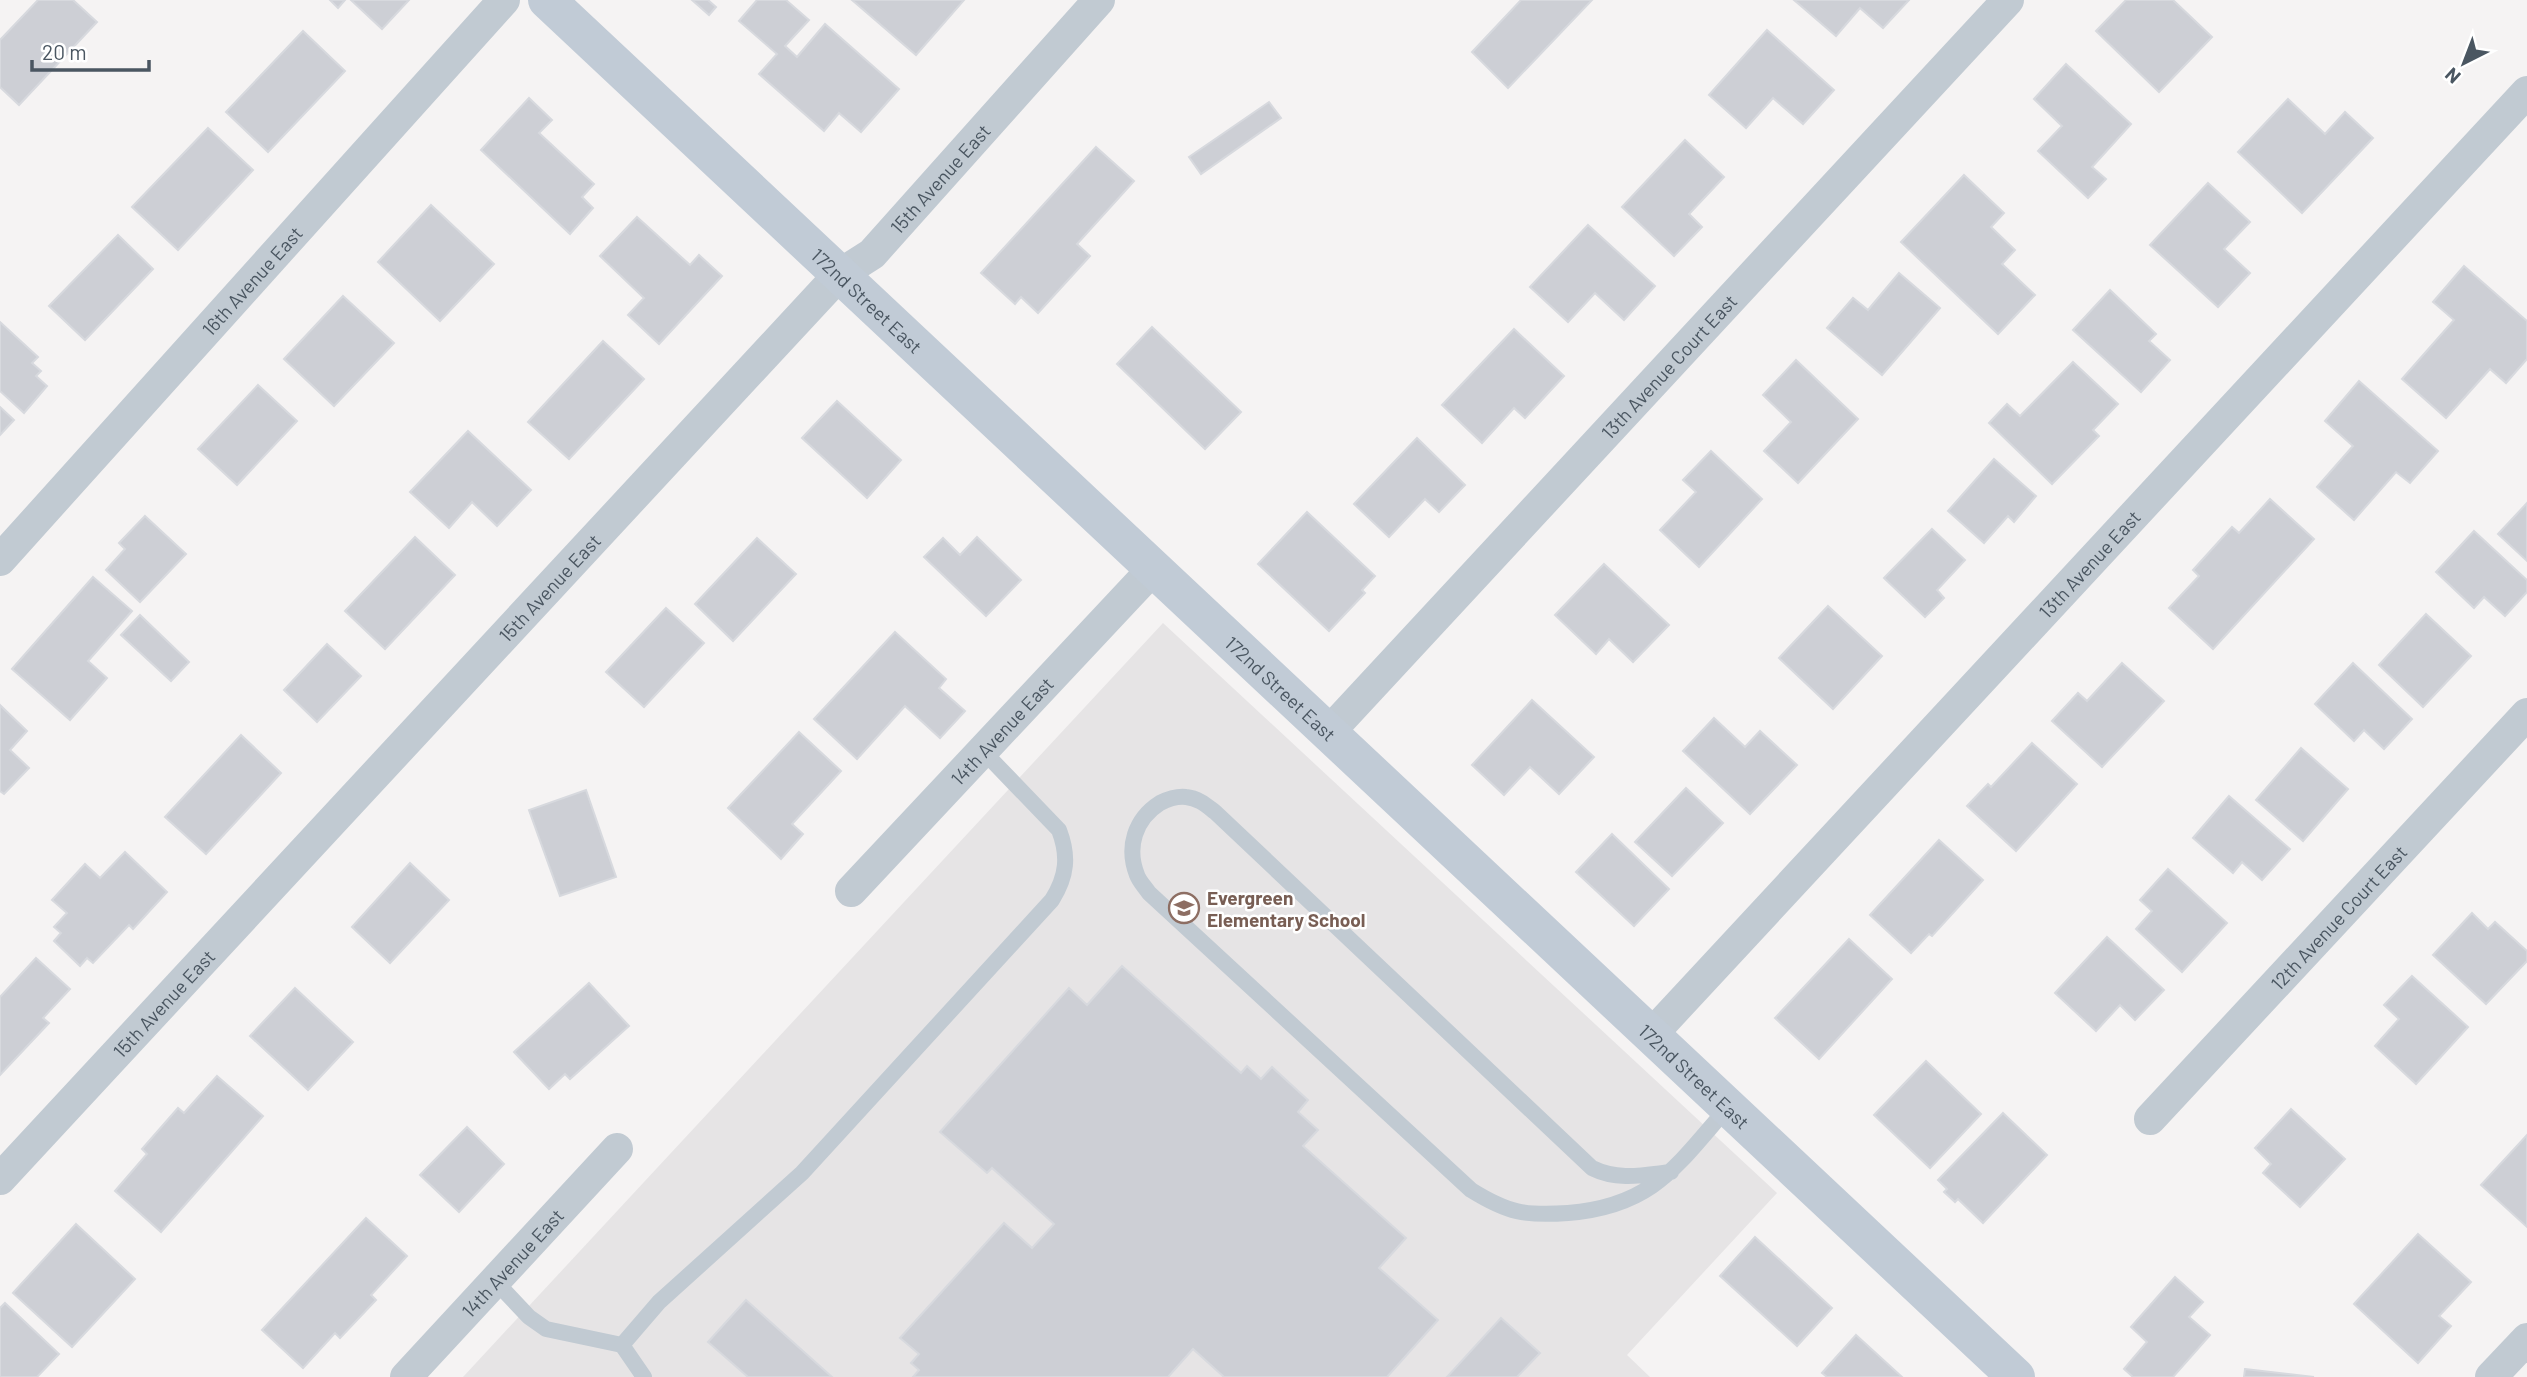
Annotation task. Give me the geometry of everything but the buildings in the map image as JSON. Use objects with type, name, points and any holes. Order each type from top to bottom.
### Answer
[{"type":"street","name":"16th Avenue East","points":[[0,560],[505,0]]},
{"type":"street","name":"172nd Street East","points":[[547,0],[2016,1377]]},
{"type":"street","name":"15th Avenue East","points":[[0,1179],[839,275],[872,254],[1099,0]]},
{"type":"street","name":"13th Avenue Court East","points":[[1329,732],[2008,0]]},
{"type":"street","name":"13th Avenue East","points":[[1652,1034],[2527,92]]},
{"type":"street","name":"14th Avenue East","points":[[851,891],[1153,569]]},
{"type":"street","name":"12th Avenue Court East","points":[[2150,1119],[2527,714]]},
{"type":"street","name":"14th Avenue East","points":[[406,1377],[617,1149]]},
{"type":"street","points":[[2491,1377],[2527,1339]]},
{"type":"lane","points":[[622,1345],[659,1302],[802,1173],[1052,900],[1062,884],[1066,847],[1059,830],[983,751]]},
{"type":"lane","points":[[1671,1172],[1619,1177],[1605,1175],[1592,1168],[1215,811],[1186,796],[1169,798],[1152,808],[1139,823],[1132,841],[1133,858],[1137,876],[1149,893],[1471,1190],[1496,1205],[1519,1213],[1552,1214],[1594,1210],[1625,1202],[1647,1191],[1671,1172],[1729,1106]]},
{"type":"lane","points":[[495,1281],[530,1317],[546,1329],[622,1345],[644,1377]]},
{"type":"shaded area","name":"Evergreen Elementary School","points":[[1163,623],[1777,1193],[1627,1355],[1650,1377],[463,1377]]},
{"type":"place","name":"Evergreen Elementary School","points":[[1184,908]]}]
